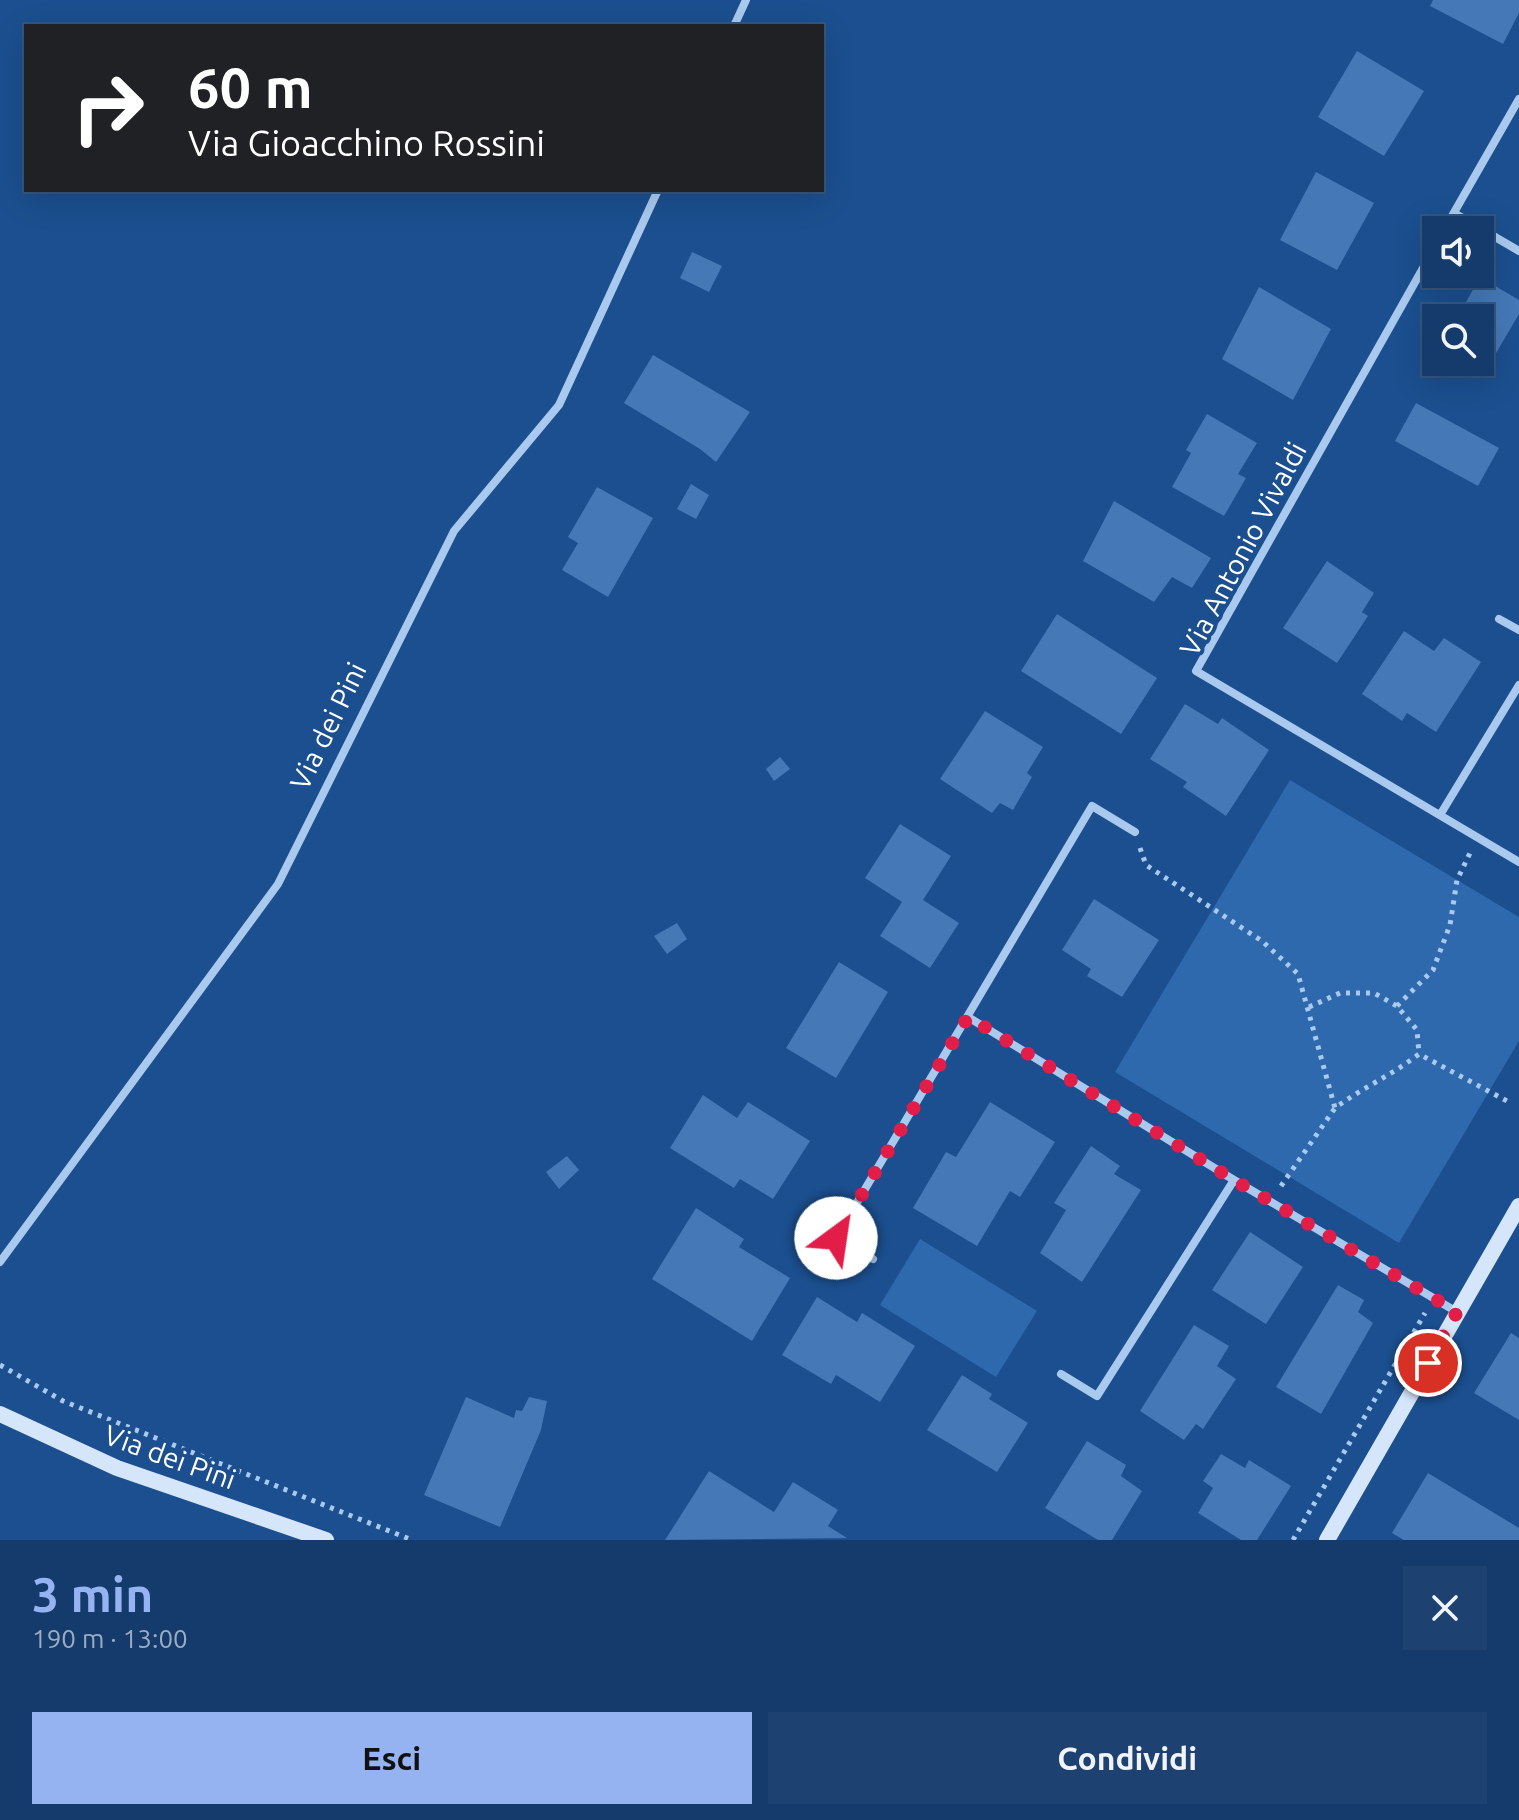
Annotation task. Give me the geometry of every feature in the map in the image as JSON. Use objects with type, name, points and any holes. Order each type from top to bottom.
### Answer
[{"type":"street","points":[[735,24],[746,0]]},
{"type":"street","points":[[1452,216],[1519,99]]},
{"type":"street","name":"Via dei Pini","points":[[0,1262],[278,884],[454,531],[559,405],[657,192]]},
{"type":"street","points":[[1454,213],[1519,251]]},
{"type":"street","name":"Via Antonio Vivaldi","points":[[1422,270],[1196,671],[1519,862]]},
{"type":"street","points":[[1499,619],[1519,630]]},
{"type":"street","points":[[1440,815],[1519,685]]},
{"type":"street","points":[[873,1259],[836,1238],[1092,806],[1135,832]]},
{"type":"street","points":[[968,1017],[1457,1312]]},
{"type":"street","points":[[1061,1374],[1097,1396],[1234,1180]]},
{"type":"street","points":[[1327,1540],[1519,1206]]},
{"type":"street","name":"Via dei Pini","points":[[0,1414],[117,1468],[326,1540]]},
{"type":"path","points":[[1135,832],[1146,865],[1262,941],[1298,974],[1335,1108]]},
{"type":"path","points":[[1397,1006],[1433,970],[1450,925],[1457,880],[1478,838]]},
{"type":"path","points":[[1309,1007],[1340,993],[1374,993],[1397,1006],[1417,1030],[1419,1054]]},
{"type":"path","points":[[1419,1054],[1507,1101]]},
{"type":"path","points":[[1271,1202],[1335,1108],[1419,1054]]},
{"type":"path","points":[[1293,1540],[1433,1298]]},
{"type":"path","points":[[0,1365],[63,1401],[412,1540]]},
{"type":"shaded area","points":[[1290,780],[1519,917],[1519,1041],[1399,1243],[1115,1072]]},
{"type":"shaded area","points":[[920,1239],[1037,1311],[996,1377],[880,1305]]},
{"type":"building","points":[[1433,0],[1519,0],[1519,13],[1503,44],[1430,6]]},
{"type":"building","points":[[1357,51],[1424,91],[1384,156],[1318,117]]},
{"type":"building","points":[[1316,172],[1374,203],[1337,270],[1280,240]]},
{"type":"building","points":[[692,252],[722,266],[709,292],[680,278]]},
{"type":"building","points":[[1494,285],[1519,300],[1519,314],[1494,357],[1494,304],[1465,304],[1474,288],[1494,288]]},
{"type":"building","points":[[1259,287],[1331,329],[1293,400],[1222,359]]},
{"type":"building","points":[[653,355],[750,412],[716,462],[624,403]]},
{"type":"building","points":[[1416,403],[1499,448],[1478,486],[1395,441]]},
{"type":"building","points":[[1207,414],[1257,443],[1238,474],[1246,478],[1224,516],[1172,487],[1191,453],[1186,450]]},
{"type":"building","points":[[691,484],[709,495],[696,519],[677,509]]},
{"type":"building","points":[[597,487],[653,518],[608,597],[562,570],[578,543],[568,537]]},
{"type":"building","points":[[1114,501],[1211,558],[1192,588],[1172,577],[1154,602],[1083,561]]},
{"type":"building","points":[[1327,561],[1374,593],[1362,612],[1368,616],[1337,663],[1283,628]]},
{"type":"building","points":[[1057,614],[1157,678],[1121,734],[1021,671]]},
{"type":"building","points":[[1404,631],[1434,651],[1444,638],[1481,662],[1436,732],[1407,713],[1402,721],[1362,694]]},
{"type":"building","points":[[1185,704],[1218,724],[1222,718],[1269,750],[1226,816],[1183,787],[1187,782],[1150,759]]},
{"type":"building","points":[[985,711],[1043,747],[1027,773],[1032,777],[1013,810],[1000,803],[992,813],[940,779]]},
{"type":"building","points":[[780,757],[790,769],[774,781],[766,769]]},
{"type":"building","points":[[900,824],[951,856],[923,900],[959,923],[930,968],[880,936],[902,902],[865,878]]},
{"type":"building","points":[[1094,899],[1159,940],[1122,997],[1087,976],[1091,969],[1062,950]]},
{"type":"building","points":[[677,923],[687,939],[667,954],[654,936]]},
{"type":"building","points":[[839,962],[888,992],[836,1078],[786,1048]]},
{"type":"building","points":[[703,1095],[737,1118],[748,1102],[810,1141],[773,1199],[740,1179],[734,1188],[670,1148]]},
{"type":"building","points":[[990,1102],[1055,1142],[1020,1197],[1010,1191],[977,1246],[913,1208],[946,1152],[956,1157]]},
{"type":"building","points":[[1091,1146],[1120,1166],[1114,1174],[1141,1190],[1082,1282],[1040,1253],[1066,1210],[1054,1203]]},
{"type":"building","points":[[567,1156],[579,1170],[559,1189],[546,1172]]},
{"type":"building","points":[[696,1208],[744,1239],[739,1247],[790,1278],[752,1341],[652,1279]]},
{"type":"building","points":[[1250,1232],[1303,1267],[1266,1324],[1212,1290]]},
{"type":"building","points":[[1338,1285],[1364,1300],[1358,1312],[1373,1323],[1321,1414],[1276,1387]]},
{"type":"building","points":[[817,1297],[857,1322],[862,1313],[915,1346],[880,1402],[836,1375],[831,1384],[782,1355]]},
{"type":"building","points":[[1194,1325],[1229,1346],[1217,1366],[1236,1379],[1203,1429],[1196,1424],[1184,1440],[1140,1411]]},
{"type":"building","points":[[1511,1333],[1519,1338],[1519,1420],[1474,1393]]},
{"type":"building","points":[[962,1375],[992,1394],[989,1399],[1028,1423],[997,1472],[927,1430]]},
{"type":"building","points":[[466,1397],[514,1418],[516,1410],[522,1411],[529,1397],[547,1401],[541,1430],[500,1527],[424,1495]]},
{"type":"building","points":[[1087,1441],[1126,1465],[1121,1476],[1142,1491],[1112,1540],[1098,1540],[1045,1508]]},
{"type":"building","points":[[1221,1454],[1245,1468],[1249,1460],[1291,1486],[1257,1540],[1241,1540],[1198,1513],[1213,1488],[1203,1481]]},
{"type":"building","points":[[709,1471],[774,1512],[793,1482],[838,1510],[828,1526],[847,1538],[665,1540]]},
{"type":"building","points":[[1428,1473],[1519,1528],[1519,1540],[1404,1540],[1392,1533]]},
{"type":"route","points":[[836,1238],[968,1017],[1457,1312],[1428,1363]]}]
